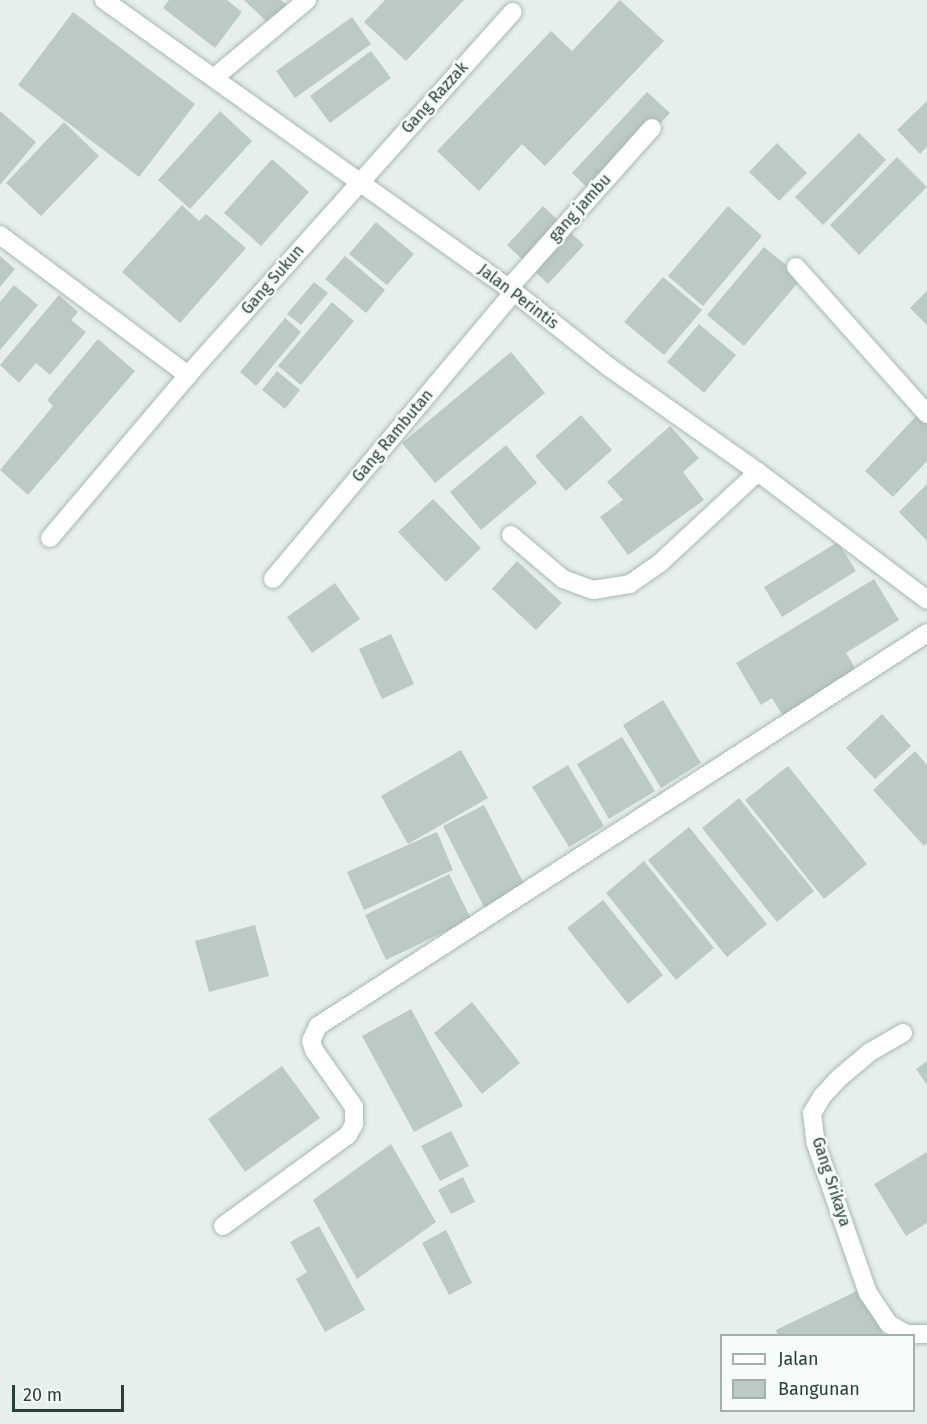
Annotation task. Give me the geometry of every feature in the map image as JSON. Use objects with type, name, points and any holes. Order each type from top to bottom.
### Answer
[{"type":"street","name":"Jalan Perintis","points":[[104,0],[511,290],[609,367],[758,472],[927,600]]},
{"type":"street","points":[[215,77],[307,0]]},
{"type":"street","name":"Gang Razzak","points":[[358,183],[512,12]]},
{"type":"street","name":"gang jambu","points":[[511,290],[652,128]]},
{"type":"street","name":"Gang Sukun","points":[[50,538],[188,375],[358,183]]},
{"type":"street","points":[[0,235],[188,375]]},
{"type":"street","points":[[796,267],[927,414]]},
{"type":"street","name":"Gang Rambutan","points":[[273,579],[511,290]]},
{"type":"street","points":[[511,536],[563,579],[593,590],[630,584],[661,562],[758,472]]},
{"type":"street","points":[[223,1226],[348,1135],[354,1124],[354,1107],[311,1041],[318,1026],[927,633]]},
{"type":"street","name":"Gang Srikaya","points":[[903,1033],[870,1052],[840,1077],[823,1095],[812,1113],[816,1144],[868,1293],[889,1324],[906,1334],[927,1334]]},
{"type":"building","points":[[169,0],[227,0],[242,12],[215,48],[163,8]]},
{"type":"building","points":[[244,0],[281,0],[288,6],[270,25]]},
{"type":"building","points":[[385,0],[464,0],[406,61],[364,22]]},
{"type":"building","points":[[620,0],[664,41],[545,166],[522,144],[479,191],[437,151],[551,31],[572,51]]},
{"type":"building","points":[[73,12],[195,104],[139,177],[18,85]]},
{"type":"building","points":[[352,17],[371,44],[295,98],[276,71]]},
{"type":"building","points":[[371,51],[391,78],[330,123],[310,96]]},
{"type":"building","points":[[647,92],[670,113],[594,194],[572,173]]},
{"type":"building","points":[[927,101],[927,147],[920,154],[897,130]]},
{"type":"building","points":[[0,111],[36,142],[0,185]]},
{"type":"building","points":[[220,111],[252,141],[190,209],[158,180]]},
{"type":"building","points":[[64,122],[99,156],[41,216],[6,183]]},
{"type":"building","points":[[859,133],[886,160],[823,225],[795,197]]},
{"type":"building","points":[[777,143],[807,173],[779,201],[749,172]]},
{"type":"building","points":[[897,157],[927,187],[859,255],[830,225]]},
{"type":"building","points":[[272,159],[309,192],[261,246],[224,213]]},
{"type":"building","points":[[182,205],[199,221],[206,214],[246,248],[180,323],[122,272]]},
{"type":"building","points":[[543,206],[584,245],[548,284],[507,245]]},
{"type":"building","points":[[728,206],[762,236],[703,306],[668,276]]},
{"type":"building","points":[[376,222],[414,254],[387,285],[349,254]]},
{"type":"building","points":[[764,247],[802,278],[744,346],[707,315]]},
{"type":"building","points":[[0,256],[15,269],[0,287]]},
{"type":"building","points":[[345,256],[385,290],[366,313],[325,279]]},
{"type":"building","points":[[663,277],[702,310],[664,355],[624,322]]},
{"type":"building","points":[[314,282],[328,293],[301,325],[287,314]]},
{"type":"building","points":[[14,285],[38,305],[0,350],[0,302]]},
{"type":"building","points":[[927,291],[927,325],[910,308]]},
{"type":"building","points":[[59,295],[78,312],[71,320],[86,332],[50,375],[36,363],[19,383],[0,365]]},
{"type":"building","points":[[332,302],[354,321],[301,385],[278,366]]},
{"type":"building","points":[[285,318],[301,332],[256,386],[240,372]]},
{"type":"building","points":[[699,324],[736,355],[704,393],[667,362]]},
{"type":"building","points":[[98,339],[135,371],[28,495],[0,470],[53,406],[47,400]]},
{"type":"building","points":[[511,352],[545,393],[435,483],[402,443]]},
{"type":"building","points":[[277,371],[300,390],[285,409],[262,390]]},
{"type":"building","points":[[919,413],[927,420],[927,461],[893,497],[865,471]]},
{"type":"building","points":[[581,415],[612,450],[566,491],[535,456]]},
{"type":"building","points":[[670,426],[699,458],[683,472],[704,500],[628,555],[600,517],[623,500],[607,482]]},
{"type":"building","points":[[506,445],[537,483],[481,530],[450,492]]},
{"type":"building","points":[[927,484],[927,541],[899,512]]},
{"type":"building","points":[[433,499],[481,548],[446,582],[398,532]]},
{"type":"building","points":[[838,542],[856,571],[782,617],[764,587]]},
{"type":"building","points":[[517,561],[562,603],[536,630],[492,589]]},
{"type":"building","points":[[874,579],[899,620],[846,653],[857,671],[783,716],[772,698],[761,705],[736,663]]},
{"type":"building","points":[[335,583],[360,619],[312,653],[287,617]]},
{"type":"building","points":[[391,634],[414,684],[382,699],[359,649]]},
{"type":"building","points":[[663,700],[701,763],[661,788],[623,725]]},
{"type":"building","points":[[882,714],[911,746],[875,779],[846,748]]},
{"type":"building","points":[[622,737],[655,791],[609,819],[577,764]]},
{"type":"building","points":[[461,750],[488,798],[408,844],[381,796]]},
{"type":"building","points":[[915,751],[927,765],[927,843],[924,846],[873,790]]},
{"type":"building","points":[[568,765],[604,826],[569,847],[532,787]]},
{"type":"building","points":[[788,766],[867,864],[824,899],[745,800]]},
{"type":"building","points":[[739,798],[814,891],[777,922],[702,828]]},
{"type":"building","points":[[484,805],[525,886],[484,907],[443,826]]},
{"type":"building","points":[[689,827],[767,924],[727,957],[648,860]]},
{"type":"building","points":[[437,832],[453,870],[364,910],[347,872]]},
{"type":"building","points":[[644,861],[714,948],[676,980],[606,893]]},
{"type":"building","points":[[449,874],[471,919],[386,960],[365,915]]},
{"type":"building","points":[[603,900],[663,975],[628,1004],[567,928]]},
{"type":"building","points":[[255,925],[269,976],[209,992],[195,941]]},
{"type":"building","points":[[472,1002],[520,1063],[482,1094],[434,1033]]},
{"type":"building","points":[[411,1009],[463,1106],[414,1132],[362,1036]]},
{"type":"building","points":[[927,1061],[927,1085],[916,1069]]},
{"type":"building","points":[[282,1066],[320,1118],[245,1172],[208,1119]]},
{"type":"building","points":[[451,1131],[469,1166],[440,1181],[421,1146]]},
{"type":"building","points":[[391,1144],[436,1222],[357,1279],[313,1200]]},
{"type":"building","points":[[927,1152],[927,1223],[906,1236],[874,1184]]},
{"type":"building","points":[[463,1177],[475,1202],[451,1214],[438,1190]]},
{"type":"building","points":[[319,1226],[365,1310],[325,1332],[296,1279],[307,1272],[290,1242]]},
{"type":"building","points":[[446,1230],[472,1283],[449,1295],[422,1243]]},
{"type":"building","points":[[861,1289],[883,1334],[777,1334],[776,1330]]}]
